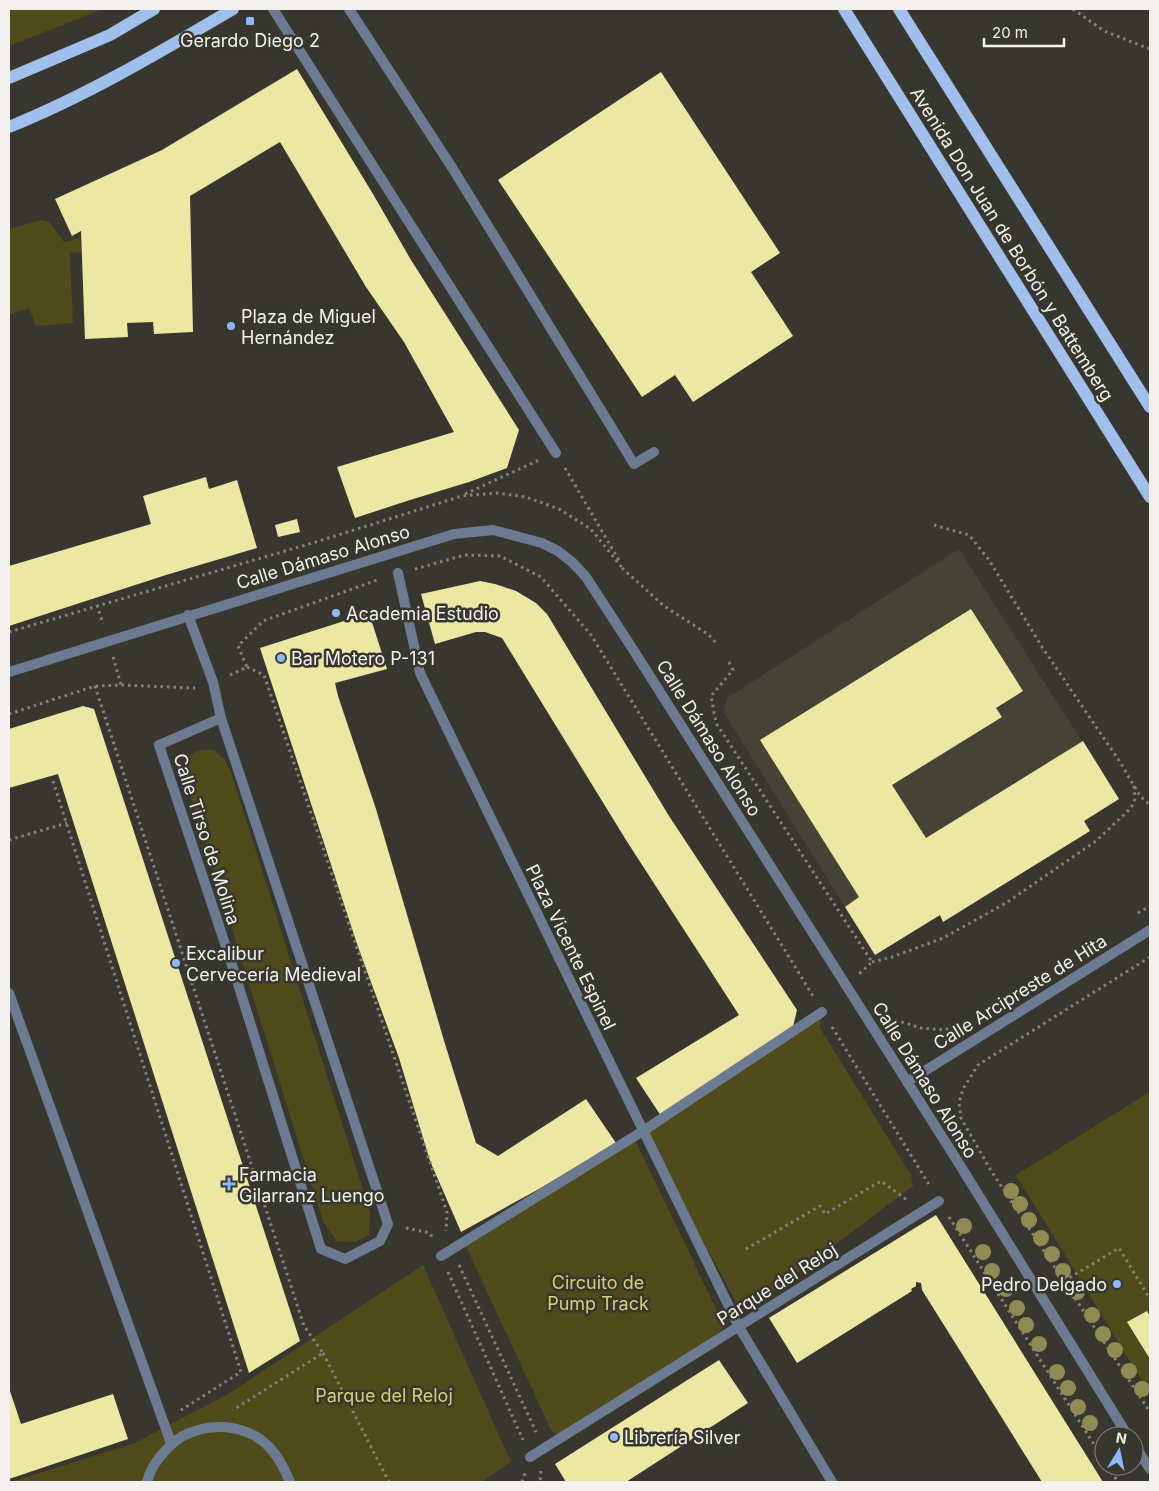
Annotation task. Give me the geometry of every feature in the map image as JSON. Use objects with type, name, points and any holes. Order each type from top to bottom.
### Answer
[{"type":"main road","points":[[9,78],[110,35],[154,9]]},
{"type":"main road","points":[[9,127],[118,76],[233,9]]},
{"type":"main road","name":"Avenida Don Juan de Borbón y Battemberg","points":[[844,9],[1150,497]]},
{"type":"main road","name":"Avenida Don Juan de Borbón y Battemberg","points":[[899,9],[1150,407]]},
{"type":"street","points":[[272,9],[556,453]]},
{"type":"street","points":[[348,9],[453,168],[634,464],[654,452]]},
{"type":"street","name":"Calle Dámaso Alonso","points":[[9,672],[454,534],[493,530],[542,543],[558,551],[572,562],[603,602],[907,1082],[1122,1426]]},
{"type":"street","name":"Plaza Vicente Espinel","points":[[398,573],[420,673],[739,1327],[832,1482]]},
{"type":"street","points":[[188,616],[214,682],[221,718],[388,1224]]},
{"type":"street","name":"Calle Tirso de Molina","points":[[221,718],[159,745],[232,965],[321,1249],[345,1259],[380,1241],[388,1224]]},
{"type":"street","name":"Calle Arcipreste de Hita","points":[[907,1082],[1150,930]]},
{"type":"street","points":[[9,993],[172,1443]]},
{"type":"street","points":[[440,1256],[643,1131],[822,1012]]},
{"type":"street","name":"Parque del Reloj","points":[[530,1457],[939,1202]]},
{"type":"street","points":[[147,1482],[157,1460],[172,1443],[188,1433],[206,1427],[229,1427],[251,1434],[270,1448],[284,1466],[290,1482]]},
{"type":"path","points":[[1073,9],[1104,31],[1150,50]]},
{"type":"path","points":[[9,632],[319,541],[462,496],[556,453],[606,536],[623,569]]},
{"type":"path","points":[[462,496],[497,493],[526,497],[559,509],[592,530],[623,569],[664,606],[709,635],[716,643]]},
{"type":"path","points":[[934,525],[969,535],[989,560],[1042,647],[1140,796],[1150,805]]},
{"type":"path","points":[[542,1482],[540,1478],[543,1449],[452,1249],[445,1228],[447,1212],[264,676],[247,667],[238,646],[263,621],[398,573],[465,555],[500,556],[541,577],[591,635],[939,1202],[1094,1444]]},
{"type":"path","points":[[97,605],[104,626]]},
{"type":"path","points":[[113,656],[121,685]]},
{"type":"path","points":[[729,662],[733,670],[711,696],[716,723],[872,962]]},
{"type":"path","points":[[225,678],[247,667]]},
{"type":"path","points":[[9,714],[95,686],[121,685],[196,688]]},
{"type":"path","points":[[95,686],[304,1326],[323,1353],[390,1482]]},
{"type":"path","points":[[53,781],[241,1372],[164,1421]]},
{"type":"path","points":[[862,980],[858,974],[872,962],[892,957],[943,938],[1006,903],[1096,842],[1131,808],[1135,799],[1134,786]]},
{"type":"path","points":[[9,840],[67,823]]},
{"type":"path","points":[[1150,956],[978,1065],[963,1089],[959,1103],[961,1118],[990,1169],[1150,1412]]},
{"type":"path","points":[[883,1010],[889,1018],[921,1028],[944,1030],[957,1026],[978,1065]]},
{"type":"path","points":[[746,1249],[820,1206],[825,1214],[881,1181],[924,1212]]},
{"type":"path","points":[[388,1224],[430,1233],[530,1457],[522,1482]]},
{"type":"path","points":[[1064,1281],[1119,1248],[1150,1299]]},
{"type":"path","points":[[206,1427],[323,1353]]},
{"type":"shaded area","points":[[959,549],[1119,799],[1084,821],[1090,831],[943,922],[939,915],[875,955],[724,713],[727,698]]},
{"type":"green space","points":[[9,9],[103,9],[9,46]]},
{"type":"green space","points":[[41,220],[49,222],[64,242],[80,238],[81,252],[70,253],[73,323],[36,326],[29,308],[9,315],[9,229]]},
{"type":"green space","points":[[198,750],[214,750],[224,759],[231,772],[370,1212],[369,1235],[355,1242],[336,1241],[323,1221],[185,779],[185,761]]},
{"type":"green space","points":[[822,1012],[820,1028],[911,1175],[913,1186],[746,1312],[736,1302],[643,1131]]},
{"type":"green space","name":"Pedro Delgado","points":[[1150,1092],[1150,1394],[1016,1175]]},
{"type":"green space","name":"Circuito de Pump Track","points":[[630,1139],[636,1142],[722,1321],[720,1338],[562,1437],[552,1432],[464,1242]]},
{"type":"green space","name":"Parque del Reloj","points":[[423,1265],[511,1462],[481,1482],[11,1482],[135,1443],[230,1393]]},
{"type":"building","points":[[297,69],[411,260],[519,430],[507,468],[355,518],[337,467],[454,432],[404,342],[366,287],[280,142],[190,196],[193,332],[154,334],[153,322],[127,323],[128,337],[85,339],[81,231],[72,236],[55,199],[162,150]]},
{"type":"building","points":[[661,72],[780,253],[751,272],[793,336],[693,402],[675,375],[642,397],[498,180]]},
{"type":"building","points":[[206,477],[209,489],[237,480],[257,548],[166,575],[9,626],[9,566],[151,524],[143,496]]},
{"type":"building","points":[[297,519],[300,532],[278,537],[275,525]]},
{"type":"building","points":[[480,581],[516,591],[536,603],[547,614],[669,816],[797,1010],[792,1031],[661,1116],[636,1078],[739,1015],[626,840],[502,638],[485,632],[476,632],[435,644],[421,594]]},
{"type":"building","points":[[971,609],[1023,691],[996,708],[1002,717],[892,785],[926,838],[1083,741],[1119,799],[1084,821],[1090,831],[943,922],[940,915],[875,955],[845,907],[859,897],[760,740]]},
{"type":"building","points":[[369,613],[387,669],[335,683],[376,809],[476,1143],[498,1156],[586,1099],[616,1143],[539,1189],[461,1232],[430,1161],[399,1058],[358,947],[260,648]]},
{"type":"building","points":[[83,706],[94,709],[300,1341],[249,1373],[58,774],[9,788],[9,729]]},
{"type":"building","points":[[936,1215],[1094,1468],[1094,1476],[1099,1476],[1103,1482],[1042,1482],[922,1290],[921,1283],[916,1282],[916,1286],[911,1289],[912,1291],[797,1363],[769,1318]]},
{"type":"building","points":[[1147,1311],[1150,1317],[1150,1359],[1127,1322]]},
{"type":"building","points":[[719,1360],[748,1403],[626,1482],[566,1482],[555,1464]]},
{"type":"building","points":[[9,1388],[21,1424],[113,1394],[128,1439],[9,1479]]},
{"type":"place","name":"Gerardo Diego 2","points":[[250,21]]},
{"type":"place","name":"Plaza de Miguel Hernández","points":[[231,326]]},
{"type":"place","name":"Academia Estudio","points":[[336,613]]},
{"type":"place","name":"Bar Motero P-131","points":[[281,658]]},
{"type":"place","name":"Excalibur Cervecería Medieval","points":[[176,963]]},
{"type":"place","name":"Farmacia Gilarranz Luengo","points":[[229,1184]]},
{"type":"place","name":"Pedro Delgado","points":[[1117,1284]]},
{"type":"place","name":"Librería Silver","points":[[614,1437]]}]
